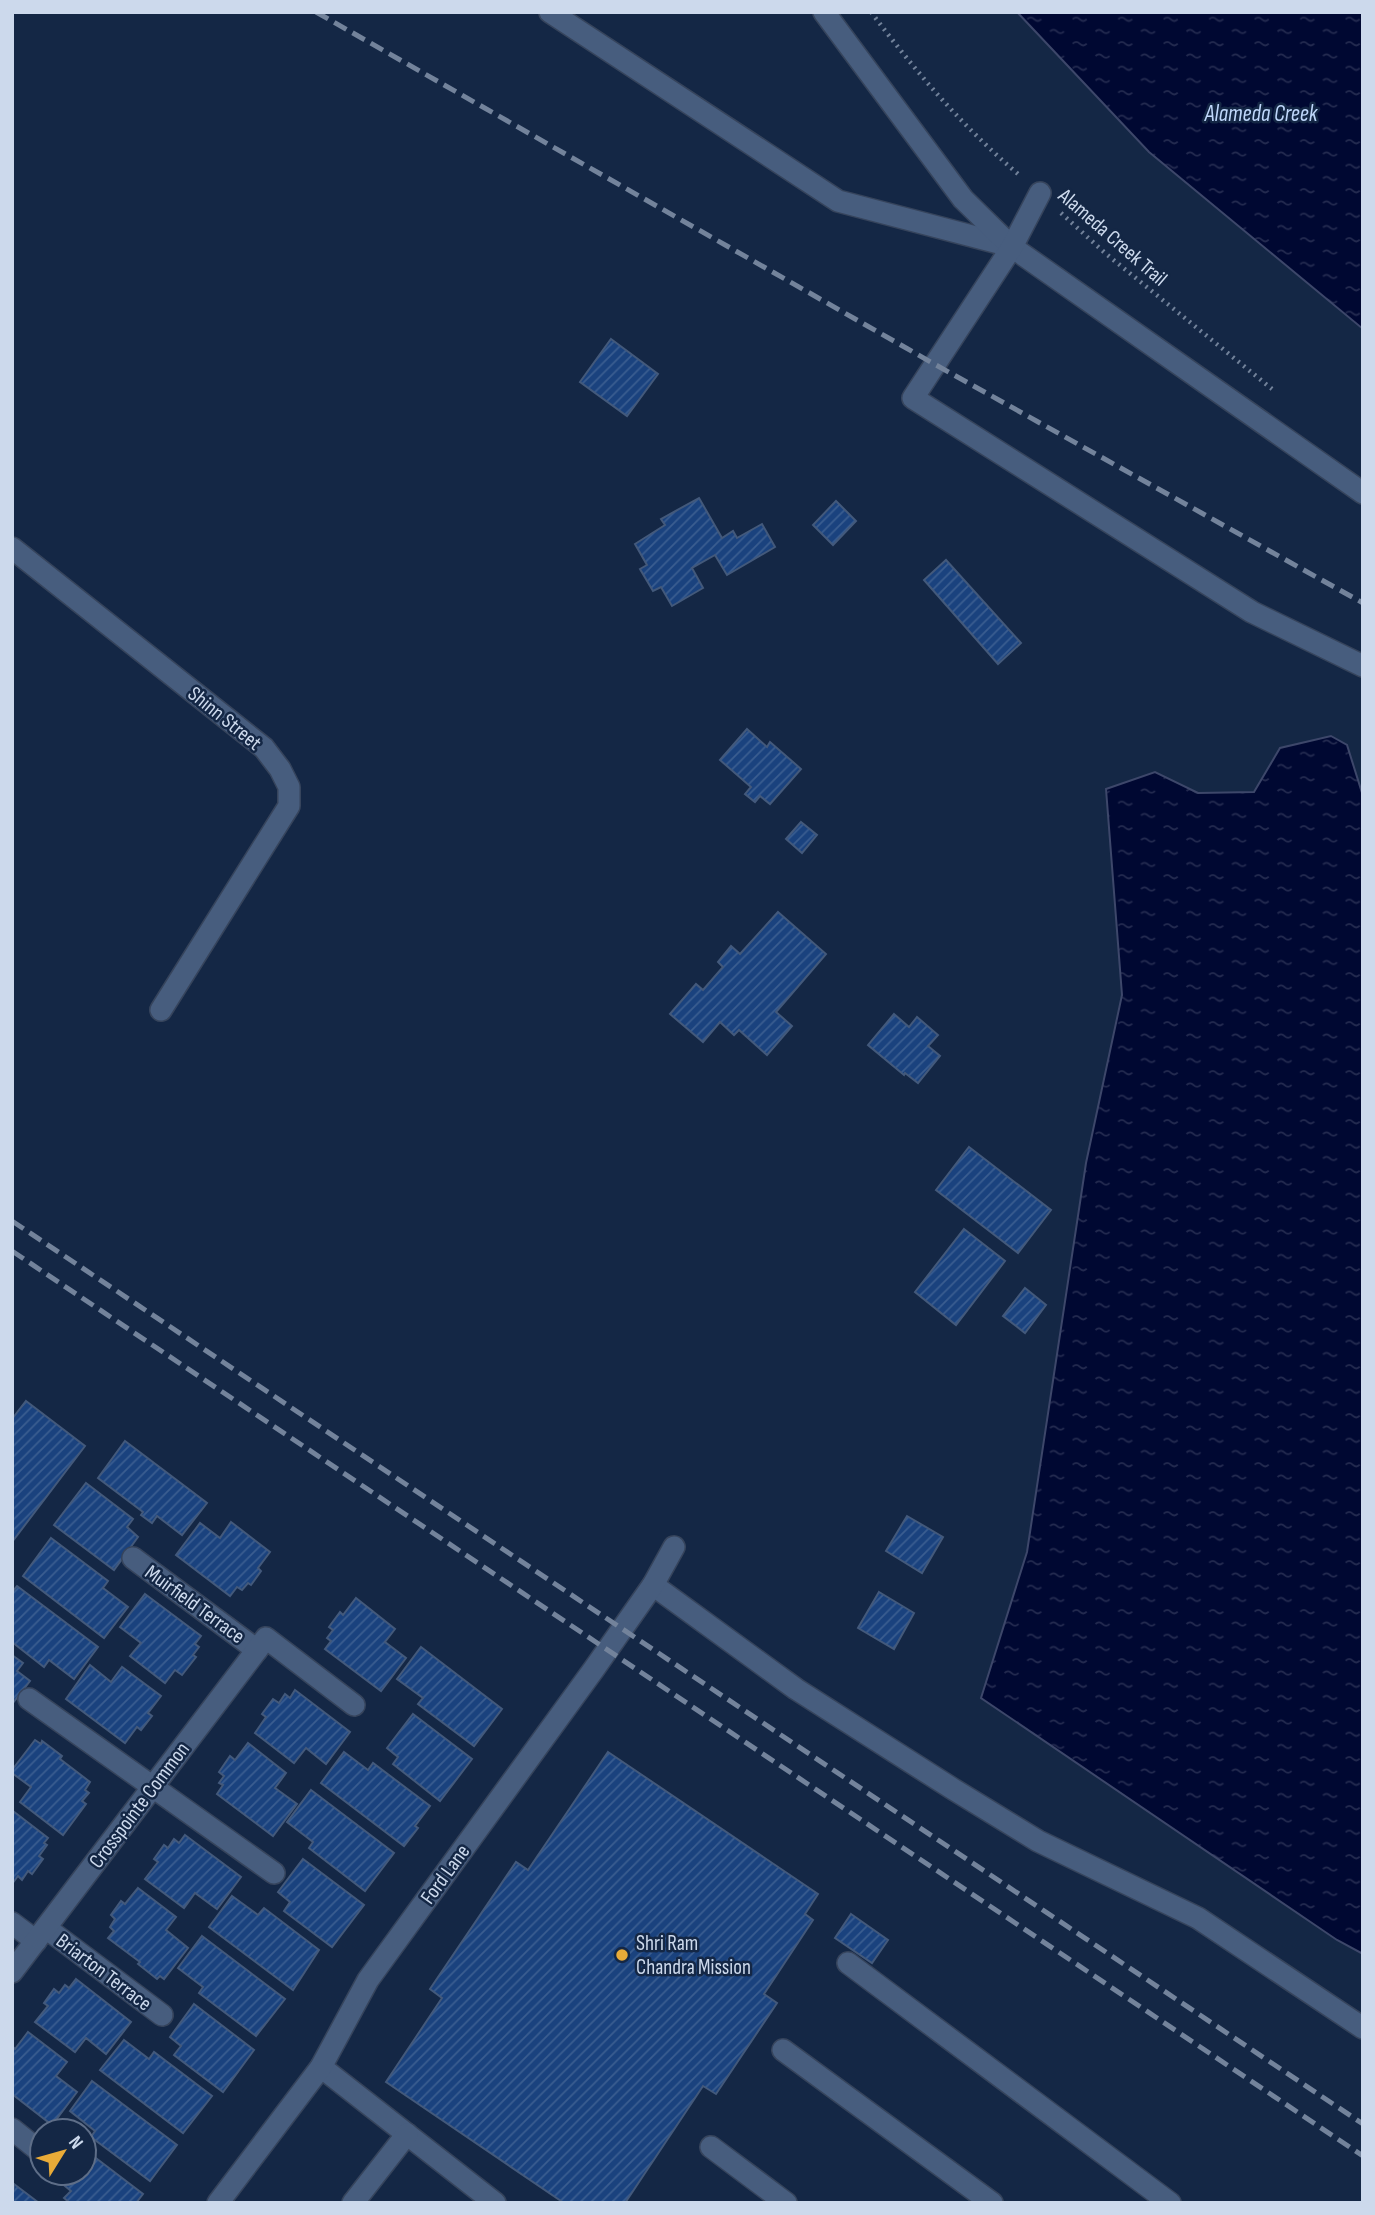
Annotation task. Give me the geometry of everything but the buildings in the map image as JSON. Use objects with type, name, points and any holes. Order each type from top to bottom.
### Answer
[{"type":"street","points":[[550,12],[838,201],[1012,247]]},
{"type":"street","points":[[824,12],[963,199],[1012,247],[1363,493]]},
{"type":"street","points":[[1040,193],[1012,247],[913,398],[1252,612],[1363,666]]},
{"type":"street","name":"Shinn Street","points":[[12,548],[264,748],[280,769],[289,787],[289,806],[161,1010]]},
{"type":"street","name":"Ford Lane","points":[[218,2203],[321,2067],[368,1980],[653,1585],[674,1547]]},
{"type":"street","name":"Muirfield Terrace","points":[[133,1558],[354,1705]]},
{"type":"street","points":[[653,1585],[796,1689],[1038,1842],[1198,1918],[1363,2028]]},
{"type":"street","name":"Crosspointe Common","points":[[12,1972],[262,1644]]},
{"type":"street","points":[[29,1699],[274,1872]]},
{"type":"street","name":"Briarton Terrace","points":[[12,1923],[41,1934],[162,2015]]},
{"type":"street","points":[[848,1963],[1170,2203]]},
{"type":"street","points":[[783,2050],[992,2203]]},
{"type":"street","points":[[321,2067],[407,2134],[482,2199]]},
{"type":"street","points":[[12,2129],[28,2142]]},
{"type":"street","points":[[353,2203],[407,2134]]},
{"type":"street","points":[[711,2147],[786,2203]]},
{"type":"path","name":"Alameda Creek Trail","points":[[871,12],[917,73],[979,141],[1105,253],[1275,391]]},
{"type":"water","name":"Alameda Creek","points":[[1017,12],[1363,12],[1363,329],[1149,152]]},
{"type":"water","points":[[1331,736],[1347,745],[1363,796],[1363,1954],[1337,1940],[981,1698],[1027,1552],[1086,1163],[1122,995],[1106,789],[1155,772],[1198,793],[1254,792],[1280,748]]},
{"type":"railway","points":[[316,12],[936,365],[1363,603]]},
{"type":"railway","points":[[12,1221],[1363,2124]]},
{"type":"railway","points":[[12,1251],[1363,2156]]},
{"type":"place","name":"Shri Ram Chandra Mission","points":[[622,1955]]}]
